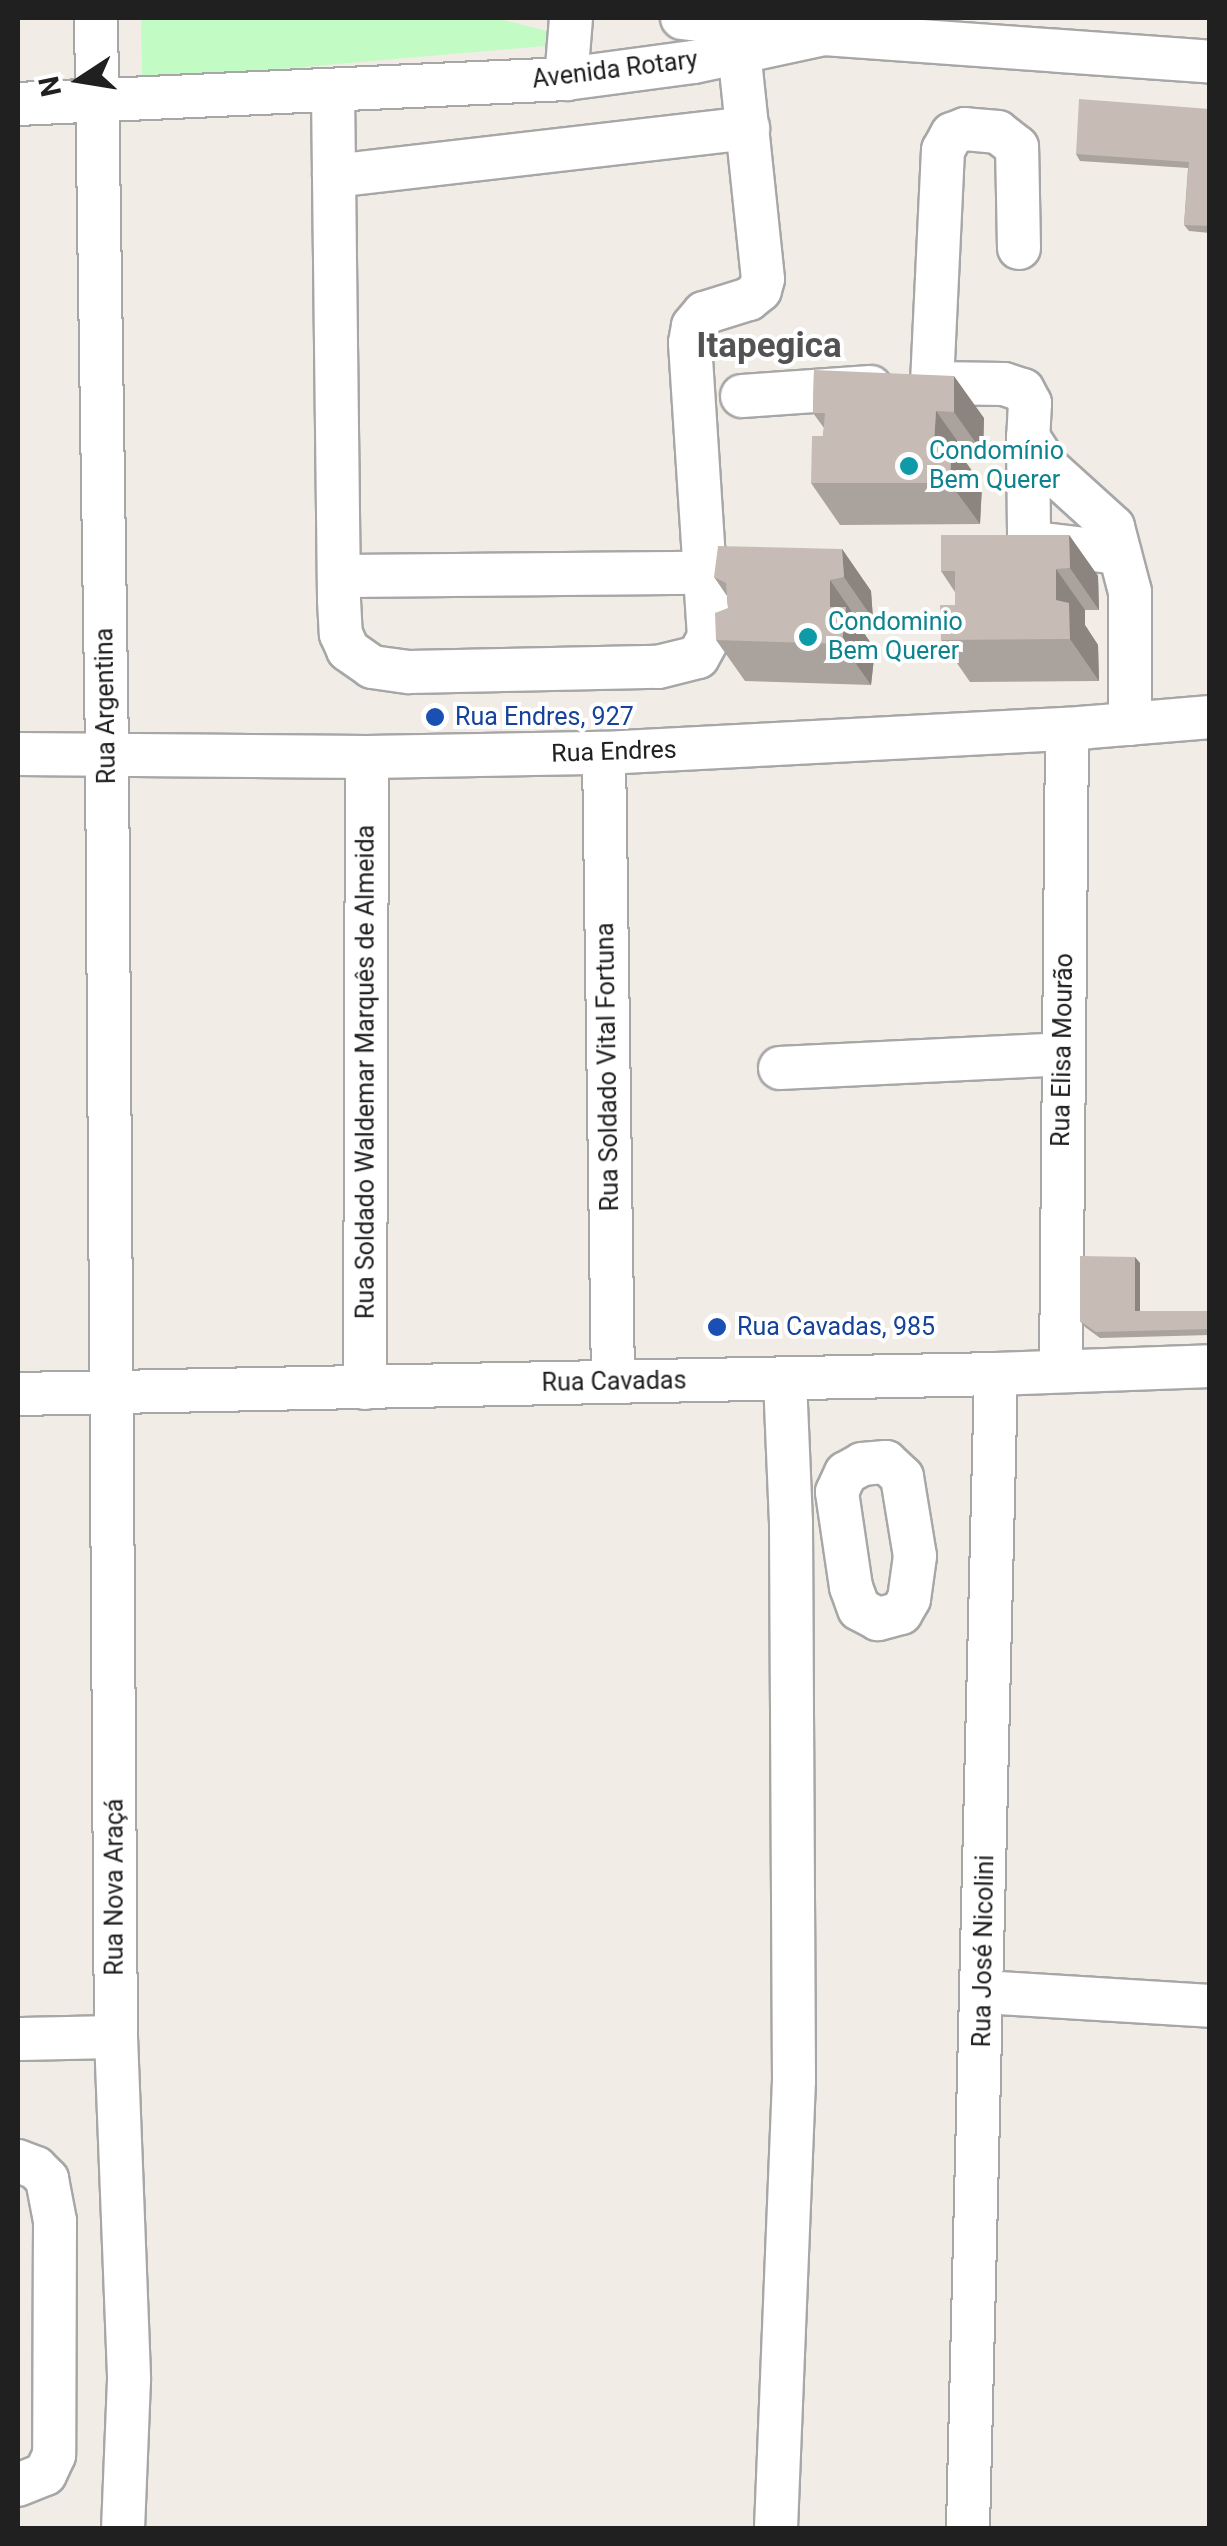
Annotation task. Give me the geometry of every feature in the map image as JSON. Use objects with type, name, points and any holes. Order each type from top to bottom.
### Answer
[{"type":"street","name":"Rua Argentina","points":[[96,18],[112,1394]]},
{"type":"street","points":[[566,78],[572,18]]},
{"type":"street","points":[[682,18],[824,34]]},
{"type":"street","name":"Avenida Rotary","points":[[18,104],[566,78],[739,52],[824,34],[1210,62]]},
{"type":"street","points":[[333,91],[339,576],[341,634],[348,650],[372,667],[409,672],[679,665],[698,656],[709,637],[690,342],[693,326],[704,312],[749,299],[760,290],[764,279],[739,52]]},
{"type":"street","points":[[334,176],[748,128]]},
{"type":"street","points":[[932,383],[943,150],[952,134],[966,129],[998,132],[1017,147],[1020,248]]},
{"type":"street","points":[[742,396],[932,383],[1004,384],[1023,390],[1030,403],[1029,536],[1034,544],[1120,553]]},
{"type":"street","points":[[1028,437],[1048,468],[1112,527],[1130,592],[1130,724]]},
{"type":"street","points":[[339,576],[704,573]]},
{"type":"street","name":"Rua Endres","points":[[18,754],[368,757],[604,753],[1068,729],[1210,717]]},
{"type":"street","name":"Rua Elisa Mourão","points":[[1061,1370],[1068,729]]},
{"type":"street","name":"Rua Soldado Vital Fortuna","points":[[604,753],[612,1382]]},
{"type":"street","name":"Rua Soldado Waldemar Marquês de Almeida","points":[[365,1388],[368,757]]},
{"type":"street","points":[[780,1068],[1062,1054]]},
{"type":"street","name":"Rua Cavadas","points":[[18,1394],[1210,1366]]},
{"type":"street","name":"Rua José Nicolini","points":[[968,2528],[996,1374]]},
{"type":"street","points":[[776,2528],[794,2081],[786,1378]]},
{"type":"street","name":"Rua Nova Araçá","points":[[112,1394],[116,2037],[129,2380],[123,2528]]},
{"type":"street","points":[[790,1494],[837,1492]]},
{"type":"street","points":[[983,1992],[1210,2006]]},
{"type":"street","points":[[18,2039],[116,2037]]},
{"type":"street","points":[[18,2161],[36,2168],[47,2179],[55,2222],[54,2456],[45,2474],[18,2486]]},
{"type":"green space","points":[[141,18],[496,18],[590,42],[142,81]]},
{"type":"building","points":[[1079,99],[1210,109],[1210,226],[1184,225],[1189,162],[1076,154]]},
{"type":"building","points":[[814,370],[954,376],[954,412],[936,411],[934,443],[952,443],[950,483],[811,483],[812,436],[823,436],[825,413],[813,413]]},
{"type":"building","points":[[941,535],[1069,535],[1070,568],[1056,569],[1056,600],[1069,603],[1070,639],[941,640],[940,605],[955,605],[955,571],[941,571]]},
{"type":"building","points":[[718,546],[842,549],[844,577],[830,580],[830,607],[846,607],[842,644],[716,640],[715,613],[728,608],[726,583],[714,577]]},
{"type":"building","points":[[1080,1256],[1135,1257],[1135,1311],[1210,1311],[1210,1329],[1096,1332],[1080,1321]]},
{"type":"place","name":"Condomínio Bem Querer","points":[[909,466]]},
{"type":"place","name":"Condominio Bem Querer","points":[[808,637]]},
{"type":"place","name":"Rua Endres, 927","points":[[435,717]]},
{"type":"place","name":"Rua Cavadas, 985","points":[[717,1327]]},
{"type":"district","name":"Itapegica","points":[[769,346]]}]
